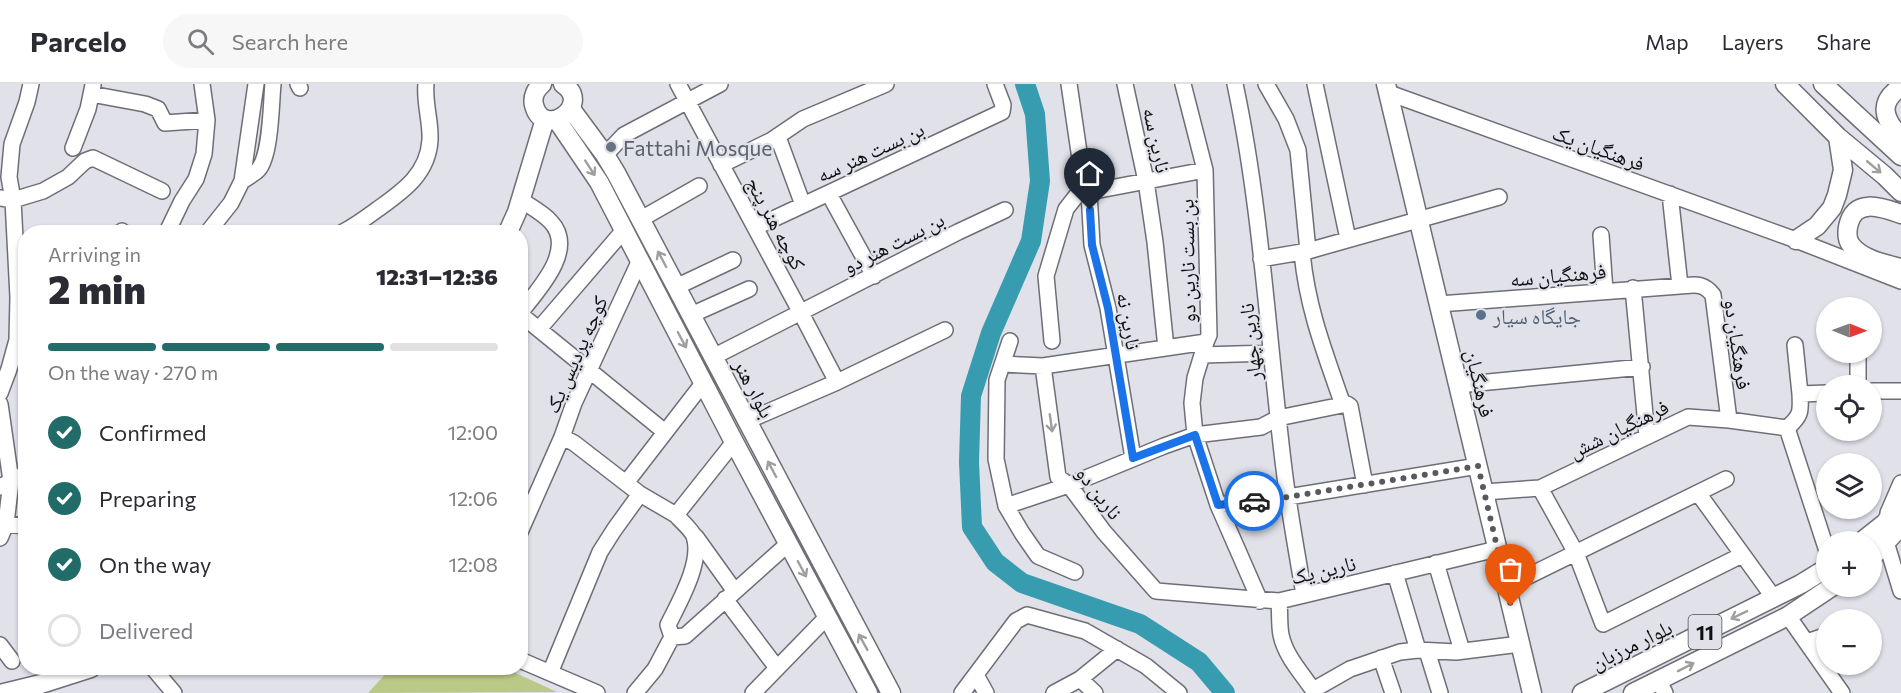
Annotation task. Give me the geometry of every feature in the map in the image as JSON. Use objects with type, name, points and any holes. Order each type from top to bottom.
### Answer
[{"type":"main road","points":[[511,225],[558,116],[573,101],[571,93],[563,84]]},
{"type":"main road","points":[[1785,84],[1838,137],[1886,176],[1901,192]]},
{"type":"main road","points":[[1823,84],[1901,156]]},
{"type":"main road","points":[[536,87],[533,101],[539,115],[558,116]]},
{"type":"main road","points":[[1901,87],[1892,93],[1885,103],[1886,117],[1901,137]]},
{"type":"main road","name":"فرهنگیان","points":[[1388,89],[1532,693]]},
{"type":"main road","name":"بلوار هنر","points":[[558,116],[605,155],[891,693]]},
{"type":"main road","name":"بلوار هنر","points":[[558,116],[599,182],[868,693]]},
{"type":"main road","points":[[1796,240],[1817,226],[1832,208],[1843,170],[1838,137]]},
{"type":"main road","points":[[1901,214],[1881,207],[1860,208],[1849,221],[1847,232],[1851,246],[1863,255],[1901,268]]},
{"type":"main road","points":[[1882,546],[1886,542],[1901,502]]},
{"type":"main road","name":"بلوار مرزبان","points":[[1582,693],[1816,575]]},
{"type":"main road","name":"11","points":[[1633,693],[1662,687],[1788,616],[1816,597]]},
{"type":"main road","points":[[827,617],[845,608]]},
{"type":"main road","points":[[4,693],[44,688],[75,675]]},
{"type":"street","points":[[2,384],[17,340],[18,297],[4,172],[31,84]]},
{"type":"street","points":[[170,225],[196,179],[204,154],[207,120],[202,84]]},
{"type":"street","points":[[214,225],[231,203],[242,181],[256,84]]},
{"type":"street","points":[[242,181],[257,171],[265,156],[273,84]]},
{"type":"street","points":[[355,225],[404,190],[422,169],[430,143],[426,84]]},
{"type":"street","name":"کوچه هنر پنج","points":[[678,84],[837,382]]},
{"type":"street","points":[[605,155],[624,135],[720,84]]},
{"type":"street","points":[[721,165],[778,136],[803,119],[886,84]]},
{"type":"street","name":"بن بست هنر سه","points":[[756,227],[1002,112],[1003,105],[995,84]]},
{"type":"street","name":"نارین نه","points":[[1069,84],[1087,189],[1092,245],[1108,308],[1133,458]]},
{"type":"street","name":"نارین سه","points":[[1125,84],[1146,181],[1166,348]]},
{"type":"street","name":"بن بست نارین دو","points":[[1003,364],[1043,366],[1166,348],[1204,349],[1209,335],[1205,170],[1184,84]]},
{"type":"street","name":"نارین چهار","points":[[1235,84],[1244,129],[1288,497],[1304,595]]},
{"type":"street","points":[[1266,84],[1286,119],[1298,150],[1305,252],[1304,277],[1310,308],[1346,405],[1365,485]]},
{"type":"street","points":[[1315,84],[1348,239]]},
{"type":"street","points":[[73,148],[92,89],[159,109],[165,123],[207,120]]},
{"type":"street","name":"فرهنگیان یک","points":[[1388,89],[1901,281]]},
{"type":"street","points":[[778,136],[803,205]]},
{"type":"street","points":[[6,199],[52,187],[68,177],[89,158],[112,166],[162,191]]},
{"type":"street","points":[[1052,341],[1047,276],[1066,209],[1087,189],[1205,170]]},
{"type":"street","points":[[641,219],[699,186]]},
{"type":"street","points":[[829,194],[874,276]]},
{"type":"street","points":[[1670,194],[1680,286]]},
{"type":"street","points":[[1261,259],[1305,252],[1499,197]]},
{"type":"street","points":[[521,200],[552,223],[560,243],[553,268],[528,303]]},
{"type":"street","name":"بن بست هنر دو","points":[[713,357],[1005,210]]},
{"type":"street","points":[[539,329],[624,230]]},
{"type":"street","points":[[1601,235],[1605,291]]},
{"type":"street","name":"کوچه پردیس یک","points":[[528,514],[562,437],[574,403],[640,260]]},
{"type":"street","points":[[676,287],[733,260]]},
{"type":"street","name":"فرهنگیان دو","points":[[1680,286],[1700,285],[1707,288],[1713,295],[1729,420]]},
{"type":"street","name":"فرهنگیان سه","points":[[1439,304],[1680,286]]},
{"type":"street","points":[[1633,288],[1647,436]]},
{"type":"street","points":[[691,315],[748,289]]},
{"type":"street","points":[[528,320],[665,432]]},
{"type":"street","points":[[747,421],[837,382],[945,330]]},
{"type":"street","points":[[1010,341],[997,380],[996,459],[1006,506],[1038,556],[1075,573]]},
{"type":"street","points":[[1795,345],[1801,411],[1796,420],[1787,428],[1820,531]]},
{"type":"street","points":[[1260,601],[1218,505],[1195,435],[1192,403],[1195,378],[1204,349],[1271,353]]},
{"type":"street","name":"نارین دو","points":[[1043,366],[1058,477],[1069,485],[1104,532],[1156,591]]},
{"type":"street","points":[[1458,385],[1642,367]]},
{"type":"street","points":[[626,483],[704,382]]},
{"type":"street","points":[[1882,390],[1901,391]]},
{"type":"street","points":[[1800,394],[1816,393]]},
{"type":"street","points":[[0,404],[6,484],[3,531],[18,528]]},
{"type":"street","points":[[1006,506],[1069,485],[1195,435],[1261,427],[1278,418],[1346,405]]},
{"type":"street","name":"فرهنگیان شش","points":[[1484,492],[1540,488],[1688,417],[1787,428]]},
{"type":"street","points":[[562,437],[574,443],[640,494],[676,515],[694,535],[777,668]]},
{"type":"street","points":[[676,515],[734,442]]},
{"type":"street","points":[[1218,505],[1288,497],[1478,466]]},
{"type":"street","points":[[1506,587],[1726,479]]},
{"type":"street","points":[[1893,524],[1890,506],[1901,483]]},
{"type":"street","points":[[1540,488],[1576,553],[1603,624],[1742,555]]},
{"type":"street","points":[[1698,493],[1774,598]]},
{"type":"street","points":[[550,673],[600,552],[640,494]]},
{"type":"street","points":[[635,693],[655,669],[672,637],[668,625],[689,580],[696,552],[694,535]]},
{"type":"street","points":[[1886,542],[1901,591]]},
{"type":"street","points":[[672,637],[685,636],[729,594],[789,543]]},
{"type":"street","name":"نارین یک","points":[[1156,591],[1279,602],[1497,549]]},
{"type":"street","points":[[1436,564],[1462,651]]},
{"type":"street","points":[[1395,573],[1440,693]]},
{"type":"street","points":[[1279,602],[1281,634],[1287,651],[1314,692],[1350,669],[1400,652],[1462,651],[1520,644]]},
{"type":"street","points":[[962,693],[1016,621],[1027,615],[1085,631],[1146,666],[1179,693]]},
{"type":"street","points":[[1788,616],[1842,693]]},
{"type":"street","points":[[753,693],[827,617]]},
{"type":"street","points":[[1807,642],[1816,638]]},
{"type":"street","points":[[0,645],[12,660]]},
{"type":"street","points":[[1054,693],[1080,679],[1117,649]]},
{"type":"street","points":[[1381,658],[1393,693]]},
{"type":"street","points":[[528,663],[597,693]]},
{"type":"street","points":[[159,675],[174,693]]},
{"type":"street","points":[[976,675],[986,693]]},
{"type":"street","points":[[1080,679],[1095,693]]},
{"type":"green space","points":[[385,675],[520,675],[557,692],[368,693]]},
{"type":"waterway","points":[[1025,84],[1035,114],[1040,181],[1031,241],[991,333],[971,396],[969,462],[972,527],[995,562],[1022,583],[1140,624],[1199,662],[1225,693]]},
{"type":"way so far","points":[[1254,501],[1478,466],[1511,606]]},
{"type":"place","name":"Fattahi Mosque","points":[[611,147]]},
{"type":"place","name":"جایگاه سیار","points":[[1481,315]]},
{"type":"route","points":[[1090,210],[1092,245],[1108,308],[1133,458],[1195,435],[1218,505],[1254,501]]}]
